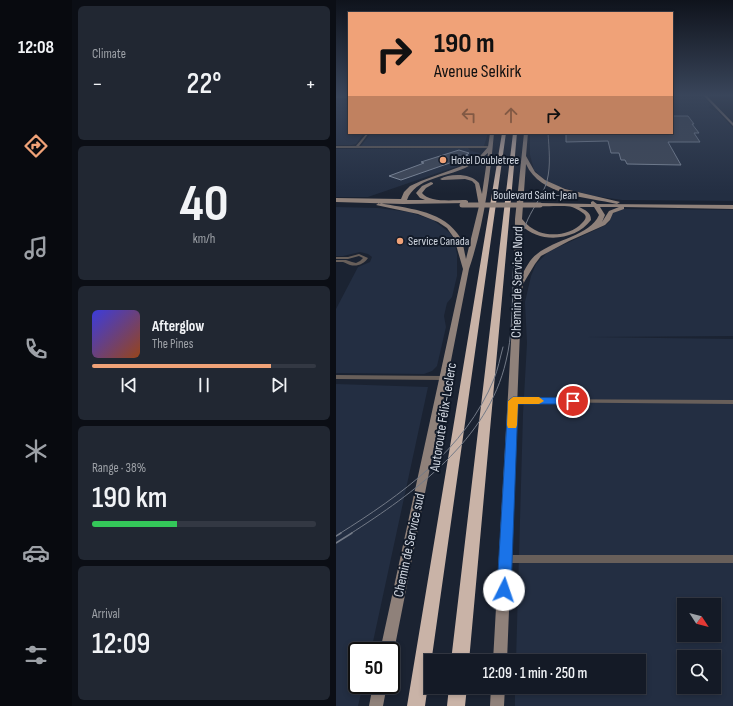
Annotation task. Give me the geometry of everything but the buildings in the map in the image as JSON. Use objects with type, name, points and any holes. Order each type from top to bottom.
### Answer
[{"type":"highway","name":"Autoroute Félix-Leclerc","points":[[416,706],[504,134]]},
{"type":"highway","points":[[461,654],[515,134]]},
{"type":"highway","points":[[456,706],[457,694]]},
{"type":"main road","name":"Chemin de Service sud","points":[[389,642],[466,269],[472,252],[487,183],[491,156],[492,134]]},
{"type":"main road","name":"Chemin de Service Nord","points":[[500,654],[517,306],[520,284],[517,276],[518,219],[526,134]]},
{"type":"main road","points":[[405,203],[407,192],[412,187],[474,163],[491,147]]},
{"type":"main road","points":[[525,157],[536,176],[549,184],[571,192],[618,202]]},
{"type":"main road","points":[[434,202],[422,197],[420,190],[436,181],[460,177],[472,179],[477,183],[481,205]]},
{"type":"main road","name":"Boulevard Saint-Jean","points":[[336,200],[405,203],[594,204],[627,206],[733,207]]},
{"type":"main road","name":"Boulevard Saint-Jean","points":[[336,204],[434,202],[462,203]]},
{"type":"main road","name":"Boulevard Saint-Jean","points":[[540,204],[568,205],[618,202],[733,203]]},
{"type":"main road","points":[[374,204],[419,213],[447,226],[456,235],[466,269]]},
{"type":"main road","points":[[592,228],[599,222],[602,215],[594,204]]},
{"type":"main road","points":[[518,219],[529,230],[539,234],[554,235],[569,233],[582,227],[589,218],[584,211],[568,205]]},
{"type":"main road","points":[[520,284],[532,263],[539,255],[605,223],[610,213],[627,206]]},
{"type":"main road","points":[[376,706],[378,694]]},
{"type":"main road","points":[[497,706],[498,694]]},
{"type":"street","points":[[357,147],[367,134]]},
{"type":"street","points":[[336,147],[491,147]]},
{"type":"street","points":[[336,260],[347,260]]},
{"type":"street","points":[[336,377],[443,378]]},
{"type":"street","points":[[513,401],[733,402]]},
{"type":"street","points":[[506,559],[733,559]]},
{"type":"shaded area","points":[[336,128],[348,128],[348,134],[363,134],[356,144],[336,145]]},
{"type":"shaded area","points":[[673,128],[733,128],[733,201],[622,200],[594,196],[559,187],[544,179],[534,170],[530,155],[530,134],[673,134]]},
{"type":"shaded area","points":[[370,134],[488,134],[484,146],[361,146]]},
{"type":"shaded area","points":[[468,148],[471,151],[480,153],[476,158],[458,166],[368,197],[336,197],[336,149]]},
{"type":"shaded area","points":[[336,207],[378,208],[409,212],[433,220],[450,233],[454,241],[457,254],[457,276],[452,297],[447,303],[444,316],[446,327],[437,366],[432,371],[424,374],[336,373],[336,309],[358,267],[370,262],[372,257],[368,254],[360,252],[336,256]]},
{"type":"shaded area","points":[[621,209],[733,210],[733,336],[588,337],[733,339],[733,706],[515,706],[515,694],[646,694],[646,654],[516,654],[523,414],[527,343],[525,302],[531,276],[536,264],[548,252],[606,225],[610,221],[612,214]]},
{"type":"shaded area","points":[[336,384],[428,387],[373,642],[348,642],[348,694],[361,694],[358,706],[336,706]]},
{"type":"tram line","points":[[350,534],[399,501],[445,462],[466,440],[483,416],[497,389],[506,361],[509,343],[512,314],[514,261],[526,223],[547,181],[549,169],[548,134]]},
{"type":"tram line","points":[[339,534],[408,487],[449,449],[466,428],[482,404],[494,379],[503,347]]},
{"type":"tram line","points":[[336,536],[341,533]]},
{"type":"tram line","points":[[336,543],[352,533]]},
{"type":"slow traffic","points":[[512,425],[513,401],[539,401]]},
{"type":"place","name":"Hotel Doubletree","points":[[443,160]]},
{"type":"place","name":"Service Canada","points":[[400,241]]},
{"type":"route","points":[[504,590],[513,401],[573,401]]}]
